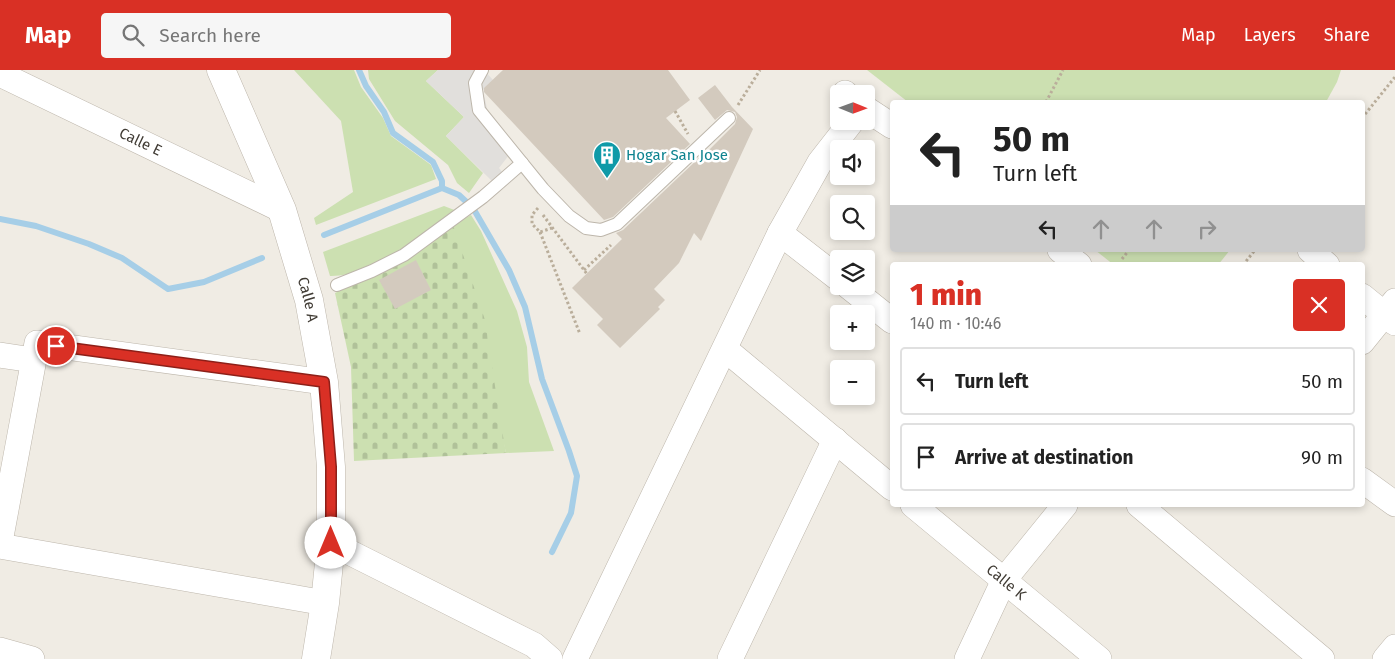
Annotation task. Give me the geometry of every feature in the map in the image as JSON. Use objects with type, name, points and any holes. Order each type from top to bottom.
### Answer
[{"type":"street","name":"Calle A","points":[[221,70],[282,210],[309,300],[324,382],[331,467],[331,543],[325,603],[316,659]]},
{"type":"street","name":"Calle E","points":[[0,74],[282,210]]},
{"type":"street","points":[[875,115],[890,125]]},
{"type":"street","points":[[575,659],[780,233],[820,162],[845,130]]},
{"type":"street","points":[[780,233],[830,272]]},
{"type":"street","points":[[1063,252],[1075,262]]},
{"type":"street","points":[[1312,252],[1324,262]]},
{"type":"street","points":[[859,295],[890,319]]},
{"type":"street","points":[[1365,298],[1392,313],[1365,339]]},
{"type":"street","points":[[324,382],[37,343],[6,481],[0,544],[325,603]]},
{"type":"street","points":[[725,349],[890,486]]},
{"type":"street","points":[[0,355],[33,360]]},
{"type":"street","points":[[730,659],[835,440]]},
{"type":"street","points":[[1365,482],[1395,504]]},
{"type":"street","name":"Calle K","points":[[915,507],[1099,659]]},
{"type":"street","points":[[967,659],[1004,580],[1063,507]]},
{"type":"street","points":[[1141,507],[1322,659]]},
{"type":"street","points":[[331,543],[534,645],[550,659]]},
{"type":"street","points":[[1385,659],[1395,647]]},
{"type":"street","points":[[0,650],[32,659]]},
{"type":"lane","points":[[482,70],[475,83],[479,110],[543,189],[569,216],[586,228],[601,230],[617,224],[729,118]]},
{"type":"lane","points":[[337,285],[372,271],[404,255],[483,197],[522,163]]},
{"type":"path","points":[[729,118],[760,70]]},
{"type":"path","points":[[1047,100],[1062,70]]},
{"type":"path","points":[[1365,114],[1395,78]]},
{"type":"path","points":[[675,110],[697,149]]},
{"type":"path","points":[[532,201],[586,274]]},
{"type":"path","points":[[538,208],[532,215],[532,224],[540,232],[580,334]]},
{"type":"path","points":[[540,232],[552,228]]},
{"type":"path","points":[[1122,259],[1127,252]]},
{"type":"path","points":[[1245,262],[1253,252]]},
{"type":"green space","points":[[294,70],[354,70],[361,87],[383,118],[391,136],[431,165],[436,179],[316,225],[314,218],[353,192],[341,121]]},
{"type":"green space","points":[[368,70],[438,70],[426,81],[464,117],[446,136],[483,173],[469,193],[457,183],[448,165],[395,121],[369,79]]},
{"type":"green space","points":[[867,70],[1341,70],[1327,100],[905,100]]},
{"type":"green space","points":[[444,206],[457,211],[397,253],[363,270],[330,276],[323,252]]},
{"type":"green space","points":[[471,215],[481,231],[517,311],[527,347],[529,382],[554,451],[506,453],[453,225]]},
{"type":"green space","points":[[453,225],[485,320],[506,453],[354,461],[351,367],[335,293],[377,273]]},
{"type":"green space","points":[[1098,252],[1228,252],[1220,262],[1110,262]]},
{"type":"shaded area","points":[[438,70],[484,70],[493,80],[483,90],[488,113],[516,146],[499,168],[503,173],[493,182],[446,136],[464,117],[426,81]]},
{"type":"building","name":"Hogar San Jose","points":[[503,70],[668,70],[690,100],[666,118],[690,144],[613,217],[604,220],[484,92],[484,88]]},
{"type":"building","points":[[715,85],[732,107],[753,129],[701,241],[694,233],[679,263],[654,289],[665,300],[658,307],[660,309],[620,348],[597,325],[603,319],[572,288],[622,239],[616,233],[623,230],[735,124],[737,117],[735,112],[727,110],[715,120],[698,98]]},
{"type":"building","points":[[416,260],[431,290],[395,309],[379,280]]},
{"type":"waterway","points":[[359,70],[366,86],[384,112],[393,133],[433,162],[442,181],[442,188]]},
{"type":"waterway","points":[[324,235],[442,188],[459,195],[473,208],[509,270],[525,307],[542,379],[577,476],[571,513],[552,552]]},
{"type":"waterway","points":[[0,219],[36,226],[89,244],[122,258],[168,289],[204,282],[262,258]]},
{"type":"place","name":"Hogar San Jose","points":[[607,179]]},
{"type":"route","points":[[56,346],[324,382],[331,467],[331,543]]}]
